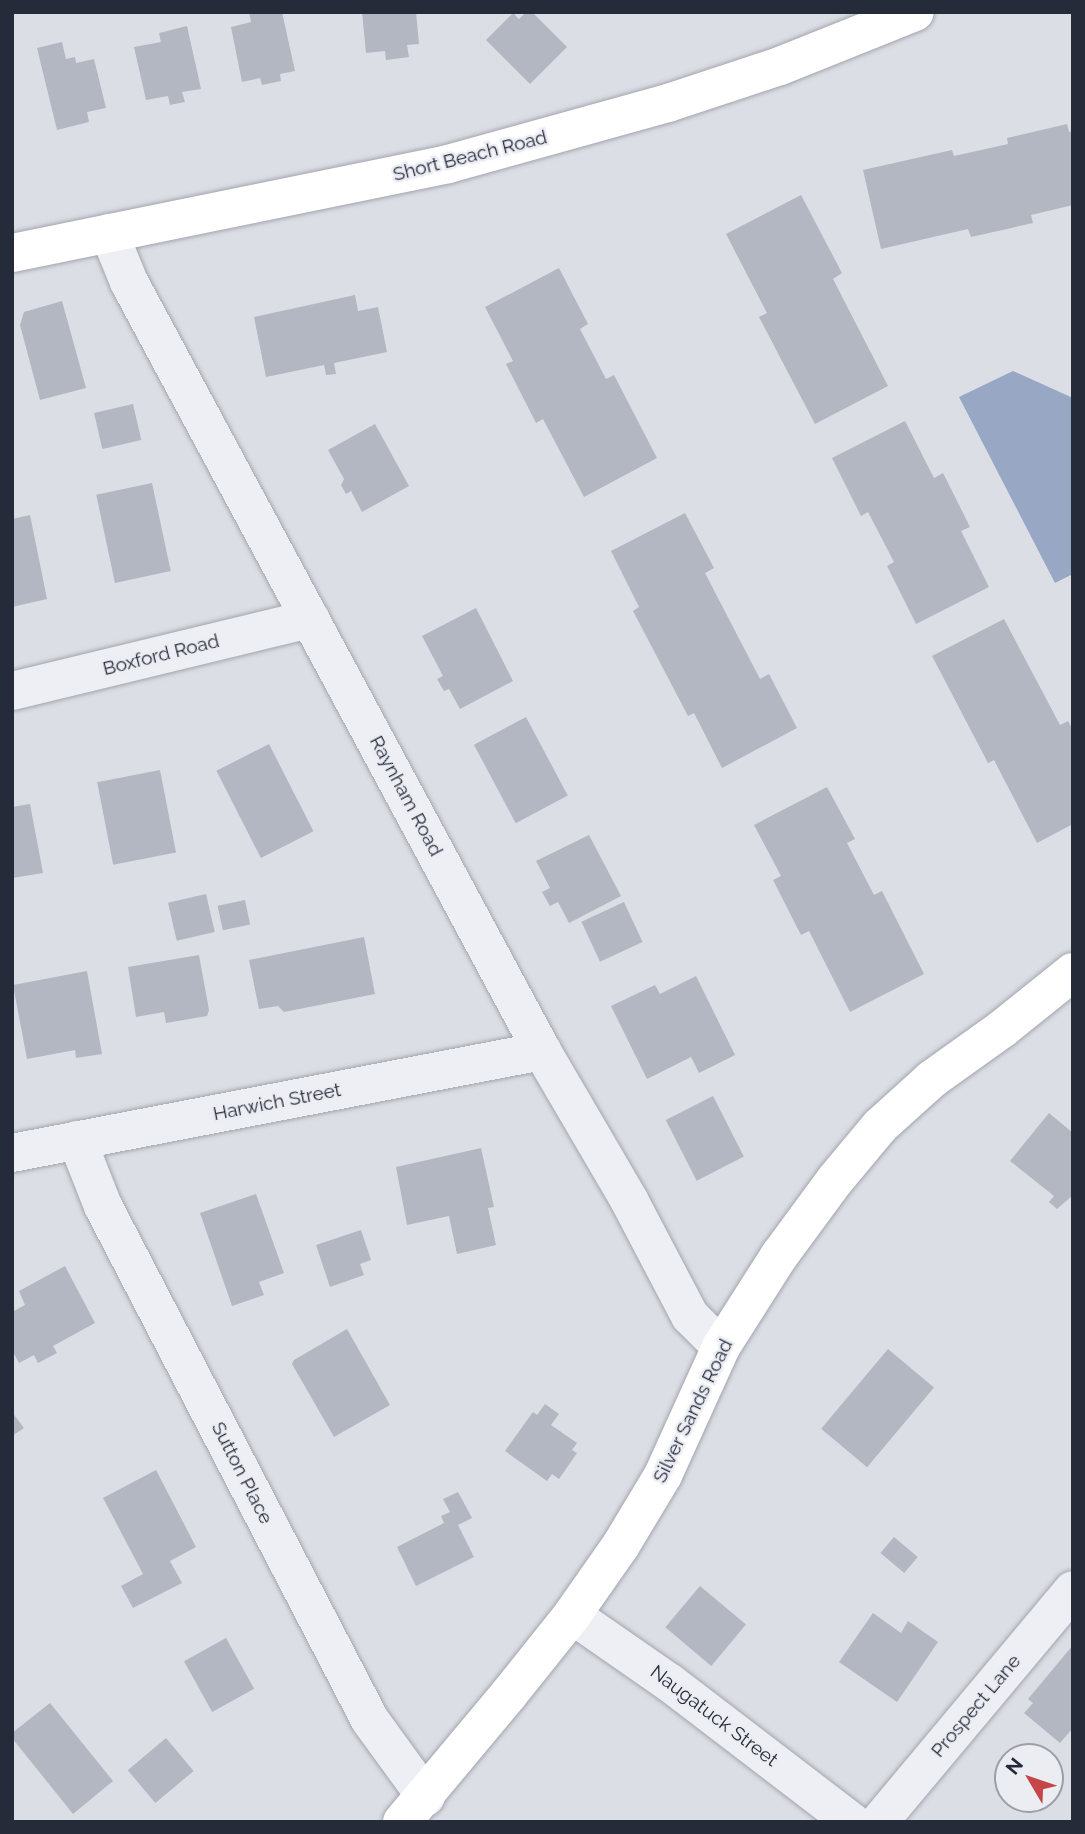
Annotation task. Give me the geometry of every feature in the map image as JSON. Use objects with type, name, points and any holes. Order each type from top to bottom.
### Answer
[{"type":"main road","name":"Short Beach Road","points":[[12,253],[448,164],[668,103],[780,66],[858,23],[915,12]]},
{"type":"main road","name":"Silver Sands Road","points":[[414,1809],[572,1615],[663,1475],[721,1347],[779,1256],[880,1126],[932,1079],[1002,1029],[1073,972]]},
{"type":"street","name":"Raynham Road","points":[[109,233],[129,282],[542,1051],[629,1200],[690,1316],[721,1347]]},
{"type":"street","name":"Boxford Road","points":[[12,691],[310,619]]},
{"type":"street","name":"Harwich Street","points":[[12,1153],[542,1051]]},
{"type":"street","name":"Sutton Place","points":[[77,1140],[103,1206],[414,1809]]},
{"type":"street","name":"Prospect Lane","points":[[879,1822],[1073,1590]]},
{"type":"street","name":"Naugatuck Street","points":[[572,1615],[670,1682],[852,1822]]},
{"type":"water","points":[[1013,371],[1073,398],[1073,574],[1055,583],[959,397]]},
{"type":"building","points":[[249,12],[282,12],[295,71],[280,74],[281,81],[262,85],[260,78],[242,82],[231,27],[251,22]]},
{"type":"building","points":[[362,12],[416,12],[419,44],[407,45],[409,57],[386,60],[385,51],[366,53]]},
{"type":"building","points":[[526,12],[532,12],[567,47],[530,84],[486,40],[513,13],[519,19]]},
{"type":"building","points":[[187,26],[201,89],[182,92],[185,102],[170,105],[168,96],[146,100],[134,47],[161,42],[159,33]]},
{"type":"building","points":[[62,42],[66,59],[75,57],[76,63],[94,59],[106,108],[87,112],[89,122],[57,130],[37,48]]},
{"type":"building","points":[[1067,124],[1069,132],[1073,131],[1073,205],[1031,215],[1033,223],[971,237],[968,229],[881,249],[863,170],[952,150],[954,156],[1008,144],[1007,138]]},
{"type":"building","points":[[801,195],[842,273],[833,279],[888,386],[815,424],[759,317],[767,313],[726,234]]},
{"type":"building","points":[[559,268],[588,324],[580,329],[606,379],[614,375],[657,458],[584,497],[543,419],[536,423],[506,364],[513,361],[485,307]]},
{"type":"building","points":[[355,295],[358,311],[378,307],[387,352],[334,363],[336,374],[326,375],[324,365],[266,377],[254,317]]},
{"type":"building","points":[[62,301],[86,388],[40,400],[20,325],[24,312]]},
{"type":"building","points":[[133,404],[141,440],[102,449],[94,413]]},
{"type":"building","points":[[905,421],[934,478],[943,473],[970,527],[961,531],[989,587],[916,624],[887,566],[894,562],[868,512],[861,516],[832,458]]},
{"type":"building","points":[[375,424],[409,486],[362,512],[351,491],[346,494],[341,485],[344,479],[328,450]]},
{"type":"building","points":[[152,483],[171,571],[115,583],[96,495]]},
{"type":"building","points":[[685,513],[714,568],[705,573],[760,679],[769,674],[797,728],[722,768],[694,713],[688,716],[633,611],[639,607],[611,551]]},
{"type":"building","points":[[30,515],[47,599],[12,607],[12,519]]},
{"type":"building","points":[[476,608],[513,681],[460,709],[449,689],[444,691],[437,679],[443,676],[422,636]]},
{"type":"building","points":[[1004,619],[1060,725],[1068,721],[1073,730],[1073,824],[1037,843],[994,760],[988,763],[932,656]]},
{"type":"building","points":[[526,717],[568,796],[516,823],[474,745]]},
{"type":"building","points":[[269,744],[313,831],[261,858],[216,771]]},
{"type":"building","points":[[160,770],[176,852],[113,865],[97,782]]},
{"type":"building","points":[[827,787],[855,839],[847,843],[874,895],[882,891],[924,974],[850,1012],[809,931],[801,935],[773,880],[781,876],[754,825]]},
{"type":"building","points":[[30,804],[43,873],[12,878],[12,807]]},
{"type":"building","points":[[589,835],[621,896],[569,923],[558,902],[550,906],[542,892],[550,888],[536,861]]},
{"type":"building","points":[[206,894],[215,932],[177,941],[168,903]]},
{"type":"building","points":[[245,900],[250,924],[223,930],[218,906]]},
{"type":"building","points":[[624,902],[643,942],[600,962],[581,922]]},
{"type":"building","points":[[364,937],[375,994],[284,1012],[278,1006],[259,1009],[249,960]]},
{"type":"building","points":[[199,955],[209,1010],[207,1016],[166,1023],[164,1012],[136,1017],[128,967]]},
{"type":"building","points":[[87,971],[102,1054],[76,1058],[75,1050],[27,1059],[13,985]]},
{"type":"building","points":[[696,976],[735,1055],[699,1073],[691,1057],[647,1079],[611,1006],[655,985],[660,994]]},
{"type":"building","points":[[713,1096],[744,1157],[697,1181],[666,1120]]},
{"type":"building","points":[[1049,1113],[1073,1133],[1073,1195],[1057,1209],[1049,1202],[1054,1196],[1010,1161]]},
{"type":"building","points":[[481,1148],[494,1207],[488,1208],[496,1245],[457,1254],[449,1216],[407,1225],[396,1167]]},
{"type":"building","points":[[256,1194],[284,1273],[259,1282],[264,1295],[232,1306],[200,1213]]},
{"type":"building","points":[[361,1230],[371,1260],[360,1264],[364,1275],[330,1287],[316,1245]]},
{"type":"building","points":[[65,1266],[95,1323],[53,1346],[57,1353],[38,1363],[34,1355],[19,1363],[12,1350],[12,1312],[25,1305],[19,1291]]},
{"type":"building","points":[[347,1329],[390,1405],[334,1437],[292,1364],[294,1360]]},
{"type":"building","points":[[888,1349],[934,1388],[867,1467],[821,1429]]},
{"type":"building","points":[[545,1404],[559,1414],[551,1425],[577,1443],[572,1450],[577,1453],[559,1479],[552,1474],[547,1481],[505,1451],[533,1412],[537,1415]]},
{"type":"building","points":[[12,1412],[24,1428],[12,1436]]},
{"type":"building","points":[[156,1470],[196,1547],[170,1561],[182,1583],[133,1608],[121,1586],[143,1574],[103,1498]]},
{"type":"building","points":[[458,1492],[472,1518],[458,1525],[474,1557],[416,1586],[397,1547],[444,1523],[441,1516],[450,1512],[443,1499]]},
{"type":"building","points":[[894,1537],[918,1557],[904,1573],[881,1553]]},
{"type":"building","points":[[700,1586],[746,1625],[711,1666],[665,1627]]},
{"type":"building","points":[[873,1613],[901,1633],[908,1621],[938,1642],[897,1702],[839,1662]]},
{"type":"building","points":[[226,1638],[254,1689],[212,1712],[184,1661]]},
{"type":"building","points":[[1073,1645],[1073,1728],[1060,1743],[1024,1713],[1033,1703],[1028,1699]]},
{"type":"building","points":[[50,1703],[113,1781],[73,1814],[12,1738],[12,1733]]},
{"type":"building","points":[[166,1738],[194,1771],[155,1803],[128,1770]]}]
